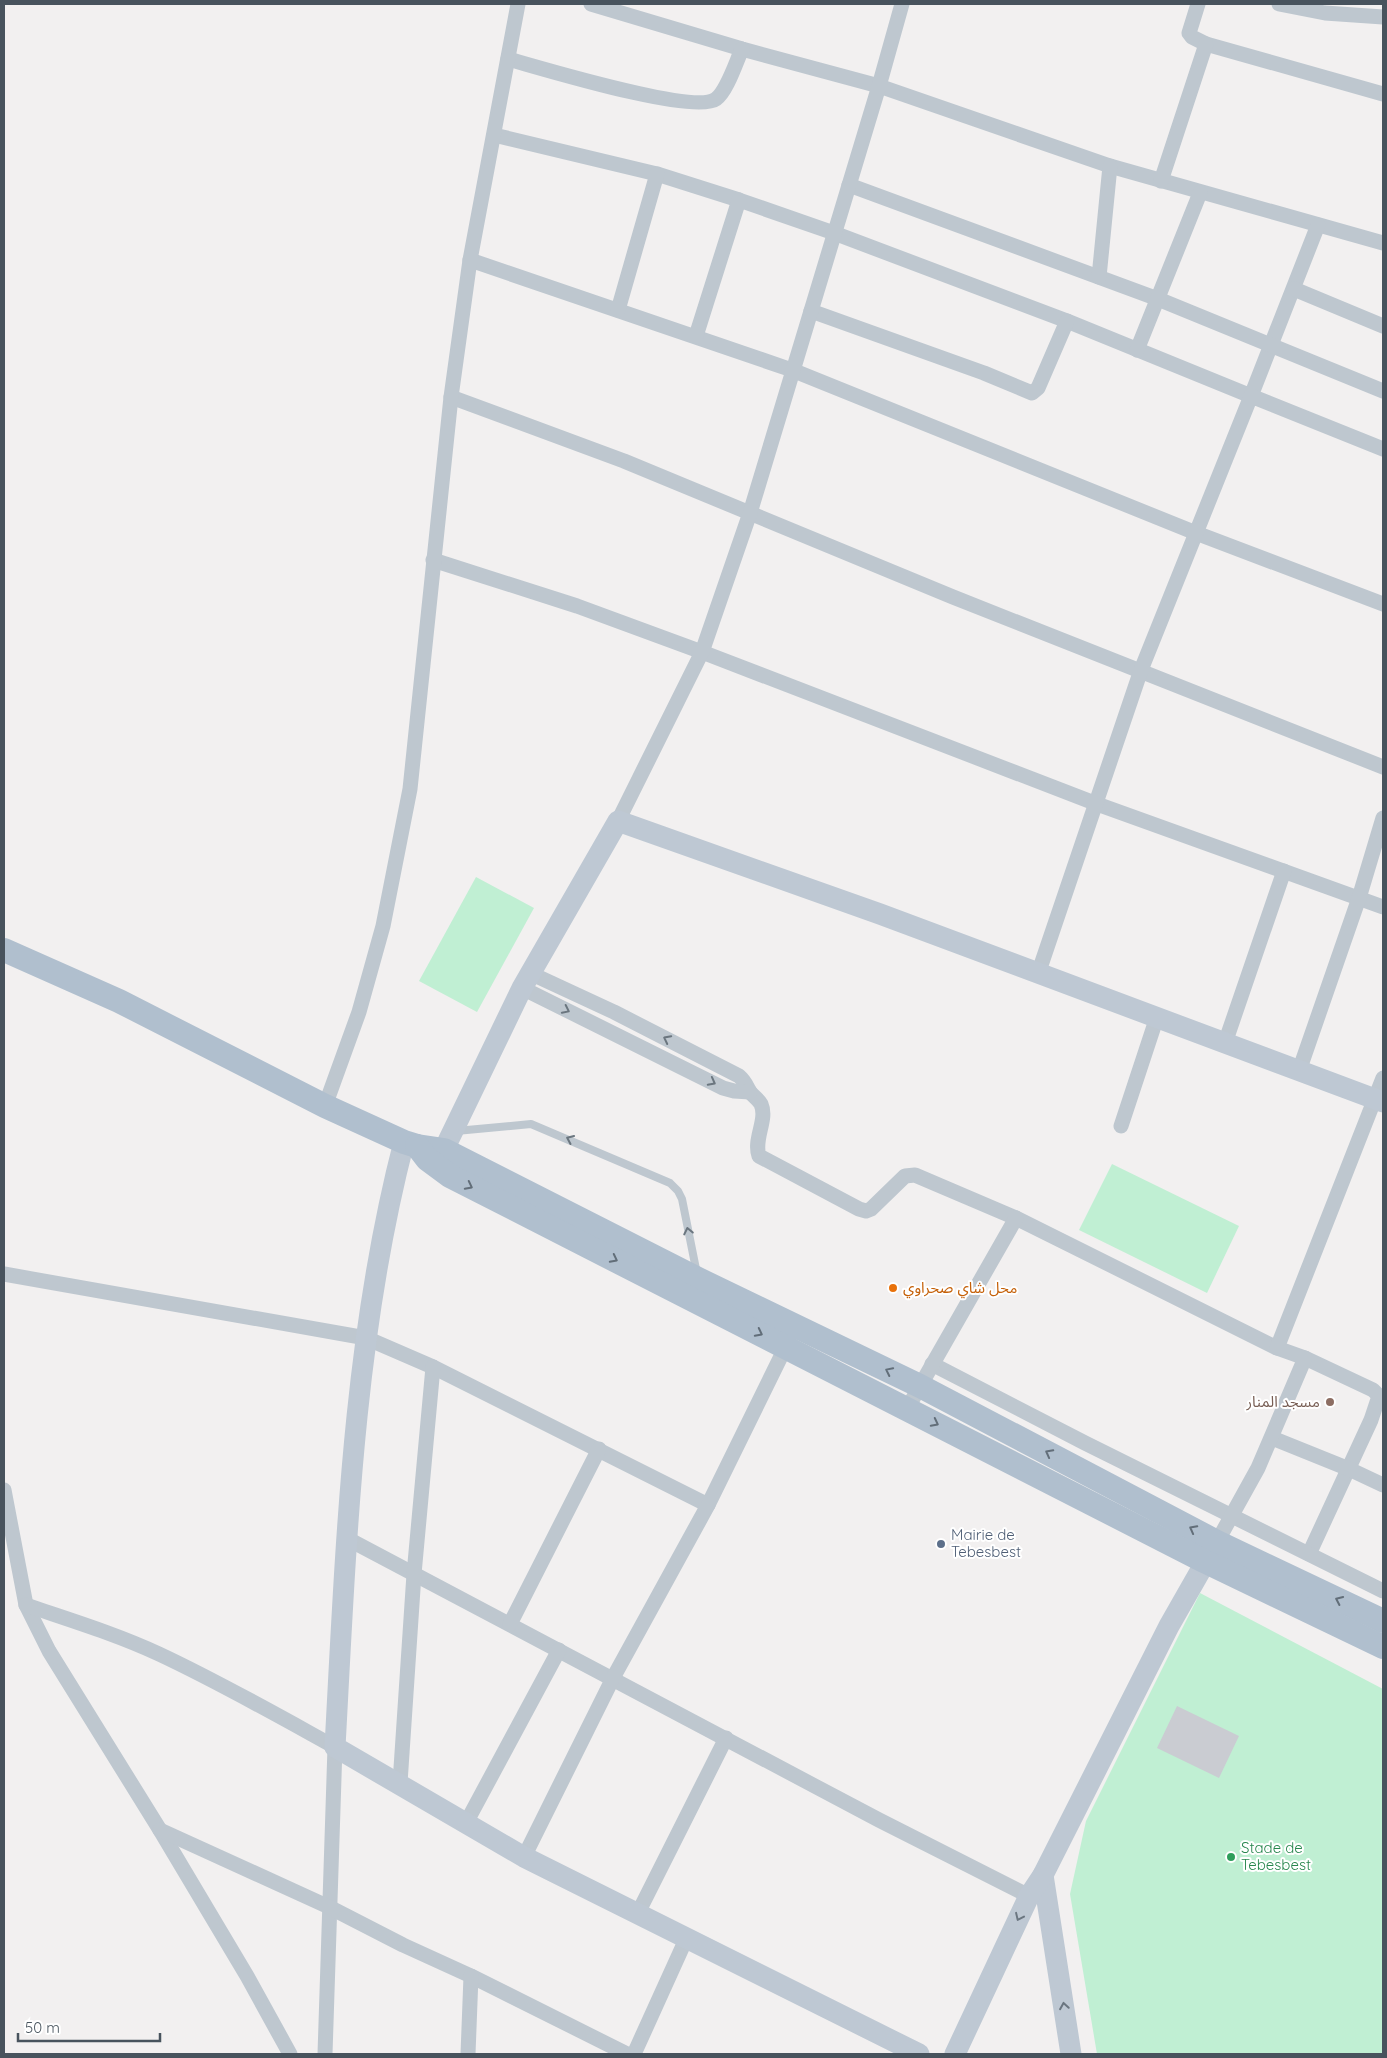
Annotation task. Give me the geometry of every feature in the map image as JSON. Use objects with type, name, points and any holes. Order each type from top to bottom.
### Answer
[{"type":"main road","points":[[4,950],[119,1001],[325,1106],[410,1144],[427,1159],[444,1149]]},
{"type":"main road","points":[[444,1149],[698,1279],[920,1386],[1103,1482],[1210,1552],[1383,1646]]},
{"type":"main road","points":[[444,1149],[786,1347],[1090,1502],[1383,1621]]},
{"type":"main road","points":[[1090,1502],[1103,1482]]},
{"type":"street","points":[[325,1106],[359,1012],[383,926],[410,788],[417,736],[450,397],[470,260],[518,4]]},
{"type":"street","points":[[591,4],[742,49],[879,86],[1110,166],[1200,193],[1383,243]]},
{"type":"street","points":[[444,1149],[527,981],[618,821],[702,652],[750,513],[902,4]]},
{"type":"street","points":[[1198,4],[1190,33],[1192,37],[1206,44],[1383,94]]},
{"type":"street","points":[[1279,4],[1325,12],[1383,17]]},
{"type":"street","points":[[1161,181],[1206,44]]},
{"type":"street","points":[[508,59],[648,96],[700,104],[718,98],[725,88],[742,49]]},
{"type":"street","points":[[494,135],[657,174],[834,233],[1068,321],[1383,449]]},
{"type":"street","points":[[1100,277],[1110,166]]},
{"type":"street","points":[[618,310],[657,174]]},
{"type":"street","points":[[849,185],[1158,299],[1383,391]]},
{"type":"street","points":[[1137,350],[1200,193]]},
{"type":"street","points":[[696,336],[739,200]]},
{"type":"street","points":[[1038,974],[1141,670],[1318,225]]},
{"type":"street","points":[[470,260],[792,370],[1196,533],[1383,604]]},
{"type":"street","points":[[1294,289],[1383,326]]},
{"type":"street","points":[[811,311],[984,373],[1032,393],[1038,388],[1068,321]]},
{"type":"street","points":[[450,397],[624,461],[953,597],[1141,670],[1383,768]]},
{"type":"street","points":[[433,560],[577,606],[1097,804],[1383,907]]},
{"type":"street","points":[[1298,1071],[1359,898],[1383,818]]},
{"type":"street","points":[[618,821],[880,914],[1225,1044],[1380,1100]]},
{"type":"street","points":[[1225,1044],[1284,871]]},
{"type":"street","points":[[527,981],[723,1088],[734,1092],[750,1092],[761,1105],[762,1113],[757,1144],[759,1156],[858,1209],[866,1211],[871,1209],[905,1176],[915,1175],[1016,1218],[1277,1348],[1305,1358],[1376,1392],[1379,1396],[1377,1423],[1349,1469],[1309,1554]]},
{"type":"street","points":[[1120,1126],[1157,1017]]},
{"type":"street","points":[[1277,1348],[1380,1100],[1383,1078]]},
{"type":"street","points":[[325,2054],[335,1747],[346,1538],[366,1338],[393,1184],[410,1144]]},
{"type":"street","points":[[908,1409],[1016,1218]]},
{"type":"street","points":[[4,1274],[366,1338],[433,1367],[708,1505]]},
{"type":"street","points":[[524,1857],[613,1678],[708,1505],[796,1325]]},
{"type":"street","points":[[955,2054],[1029,1896],[1043,1875],[1128,1705],[1210,1552],[1232,1516],[1272,1438],[1305,1358]]},
{"type":"street","points":[[932,1364],[1383,1590]]},
{"type":"street","points":[[400,1783],[414,1574],[433,1367]]},
{"type":"street","points":[[1272,1438],[1383,1485]]},
{"type":"street","points":[[510,1624],[598,1449]]},
{"type":"street","points":[[4,1490],[11,1576],[49,1651],[160,1830],[247,1976],[290,2054]]},
{"type":"street","points":[[346,1538],[879,1820],[1029,1896]]},
{"type":"street","points":[[26,1605],[105,1632],[157,1653],[220,1684],[400,1783],[524,1857],[919,2054]]},
{"type":"street","points":[[466,1822],[559,1650]]},
{"type":"street","points":[[638,1913],[726,1738]]},
{"type":"street","points":[[160,1830],[329,1907],[402,1945],[471,1976],[627,2054]]},
{"type":"street","points":[[1043,1875],[1071,2054]]},
{"type":"street","points":[[634,2054],[687,1937]]},
{"type":"street","points":[[468,2054],[471,1976]]},
{"type":"lane","points":[[444,1149],[531,1124],[670,1183],[678,1191],[682,1199],[698,1279]]},
{"type":"green space","points":[[476,877],[534,908],[477,1012],[419,981]]},
{"type":"green space","points":[[1112,1164],[1239,1226],[1207,1293],[1079,1230]]},
{"type":"green space","name":"Stade de Tebesbest","points":[[1200,1593],[1383,1689],[1383,2054],[1097,2054],[1070,1894],[1086,1821]]},
{"type":"building","points":[[1177,1706],[1239,1736],[1219,1778],[1157,1748]]},
{"type":"place","name":"محل شاي صحراوي","points":[[893,1288]]},
{"type":"place","name":"مسجد المنار","points":[[1330,1402]]},
{"type":"place","name":"Mairie de Tebesbest","points":[[941,1544]]},
{"type":"place","name":"Stade de Tebesbest","points":[[1231,1857]]}]
